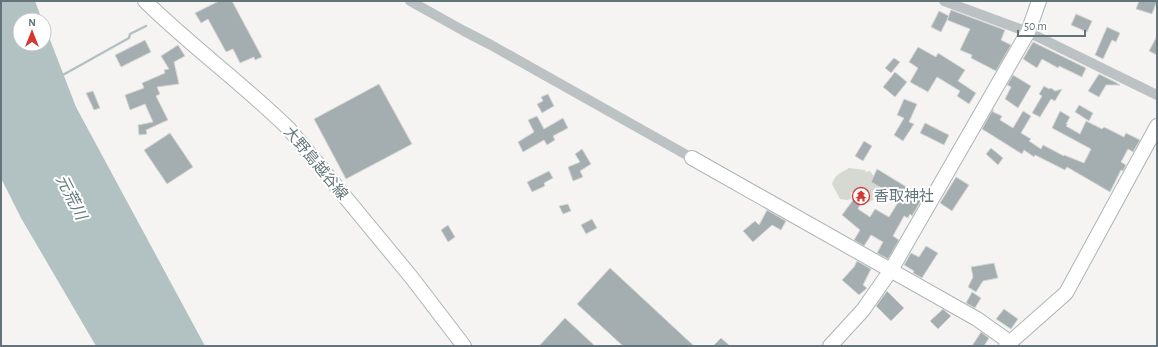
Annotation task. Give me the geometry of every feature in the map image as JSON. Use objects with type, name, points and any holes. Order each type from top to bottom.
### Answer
[{"type":"street","name":"大野島越谷線","points":[[145,1],[170,25],[267,108],[289,129],[408,272],[464,346]]},
{"type":"street","points":[[410,1],[978,319],[1010,345],[1066,293],[1157,126]]},
{"type":"street","points":[[944,1],[1028,32],[1157,95]]},
{"type":"street","points":[[830,346],[862,310],[891,270],[1028,32],[1039,1]]},
{"type":"shaded area","points":[[849,168],[865,170],[866,172],[870,171],[880,185],[878,195],[870,202],[857,192],[851,192],[851,199],[840,199],[832,184],[837,176]]},
{"type":"water","name":"元荒川","points":[[1,1],[35,1],[39,12],[12,12],[12,52],[52,52],[52,45],[76,107],[205,346],[96,346],[21,218],[1,178]]},
{"type":"building","points":[[219,1],[232,1],[262,57],[255,60],[254,57],[240,63],[233,49],[226,52],[208,19],[201,23],[195,13]]},
{"type":"building","points":[[1139,1],[1157,1],[1152,14],[1136,9]]},
{"type":"building","points":[[951,10],[1005,30],[1001,40],[1011,45],[996,71],[971,58],[972,55],[960,50],[970,29],[947,20]]},
{"type":"building","points":[[939,11],[949,16],[941,32],[931,27]]},
{"type":"building","points":[[1076,14],[1092,21],[1087,32],[1071,25]]},
{"type":"building","points":[[1107,27],[1120,33],[1116,42],[1112,40],[1103,59],[1095,55]]},
{"type":"building","points":[[1157,36],[1157,55],[1149,51]]},
{"type":"building","points":[[145,40],[151,52],[121,67],[115,55]]},
{"type":"building","points":[[1033,42],[1086,68],[1082,77],[1059,66],[1058,68],[1042,59],[1037,68],[1023,59]]},
{"type":"building","points":[[178,45],[185,56],[174,62],[179,84],[157,87],[160,94],[156,96],[168,120],[146,130],[147,134],[139,135],[138,125],[153,122],[145,104],[130,110],[125,95],[144,88],[142,83],[165,73],[164,70],[169,69],[161,56]]},
{"type":"building","points":[[918,47],[936,57],[938,53],[965,70],[958,81],[976,93],[969,104],[957,96],[960,91],[937,77],[928,92],[910,82],[918,68],[909,62]]},
{"type":"building","points":[[894,58],[900,62],[891,73],[885,68]]},
{"type":"building","points":[[895,72],[907,82],[895,97],[883,87]]},
{"type":"building","points":[[1099,74],[1120,85],[1106,85],[1099,97],[1088,91]]},
{"type":"building","points":[[1013,75],[1031,86],[1018,108],[1005,99],[1011,87],[1007,85]]},
{"type":"building","points":[[379,84],[412,144],[346,179],[314,119]]},
{"type":"building","points":[[1044,86],[1055,91],[1062,89],[1055,101],[1051,99],[1040,117],[1032,113],[1042,96],[1039,94]]},
{"type":"building","points":[[93,91],[100,108],[94,110],[86,93]]},
{"type":"building","points":[[548,94],[554,106],[542,113],[537,104],[543,101],[541,97]]},
{"type":"building","points":[[904,99],[917,104],[909,122],[914,124],[903,141],[894,135],[904,118],[897,115]]},
{"type":"building","points":[[1079,105],[1093,113],[1089,121],[1075,112]]},
{"type":"building","points":[[993,109],[993,112],[1002,116],[1000,120],[1013,128],[1023,111],[1031,116],[1021,133],[1031,139],[1029,141],[1041,149],[1043,145],[1064,156],[1084,163],[1091,149],[1052,128],[1060,111],[1070,117],[1066,126],[1080,134],[1086,121],[1102,129],[1104,127],[1124,137],[1126,133],[1140,140],[1133,152],[1128,149],[1121,162],[1126,165],[1123,171],[1121,170],[1110,192],[1067,167],[1065,170],[1035,155],[1034,157],[1024,150],[1022,154],[982,129]]},
{"type":"building","points":[[537,116],[544,129],[563,118],[568,128],[553,136],[555,140],[547,145],[544,140],[523,152],[518,142],[534,132],[528,120]]},
{"type":"building","points":[[925,123],[949,135],[944,145],[920,133]]},
{"type":"building","points":[[170,133],[193,167],[167,184],[144,150]]},
{"type":"building","points":[[864,141],[872,146],[863,161],[855,156]]},
{"type":"building","points":[[991,148],[1003,158],[998,165],[986,154]]},
{"type":"building","points":[[582,149],[591,164],[580,171],[583,177],[573,181],[568,167],[580,162],[575,154]]},
{"type":"building","points":[[877,169],[923,197],[912,216],[910,214],[908,218],[904,216],[893,236],[899,240],[888,259],[877,253],[883,242],[871,235],[864,246],[854,240],[860,230],[842,215],[859,192],[865,195],[858,209],[870,217],[875,209],[889,217],[897,204],[894,202],[897,197],[871,182]]},
{"type":"building","points":[[549,171],[553,178],[544,183],[545,186],[532,192],[527,182]]},
{"type":"building","points":[[956,177],[969,185],[952,211],[940,203]]},
{"type":"building","points":[[568,204],[571,211],[563,214],[559,206]]},
{"type":"building","points":[[767,210],[786,221],[781,230],[772,225],[753,242],[743,231],[755,221],[759,225]]},
{"type":"building","points":[[592,219],[597,228],[586,234],[581,225]]},
{"type":"building","points":[[448,225],[455,237],[448,242],[441,230]]},
{"type":"building","points":[[926,246],[938,253],[922,278],[913,273],[914,271],[904,265],[911,253],[919,257]]},
{"type":"building","points":[[857,261],[871,269],[863,285],[867,288],[859,295],[842,280],[854,267]]},
{"type":"building","points":[[994,263],[998,278],[983,281],[976,292],[968,287],[973,277],[971,267]]},
{"type":"building","points":[[610,268],[694,346],[623,346],[577,304]]},
{"type":"building","points":[[887,291],[904,308],[891,321],[876,306]]},
{"type":"building","points":[[972,292],[981,298],[975,308],[966,303]]},
{"type":"building","points":[[943,309],[951,316],[938,329],[930,321]]},
{"type":"building","points":[[1004,309],[1018,319],[1011,329],[996,319]]},
{"type":"building","points":[[565,318],[595,346],[539,346]]},
{"type":"building","points":[[981,332],[989,338],[984,346],[972,346]]},
{"type":"building","points":[[721,338],[730,346],[713,346]]},
{"type":"waterway","points":[[61,76],[129,38],[130,34],[146,26]]},
{"type":"place","name":"香取神社","points":[[861,196]]}]
